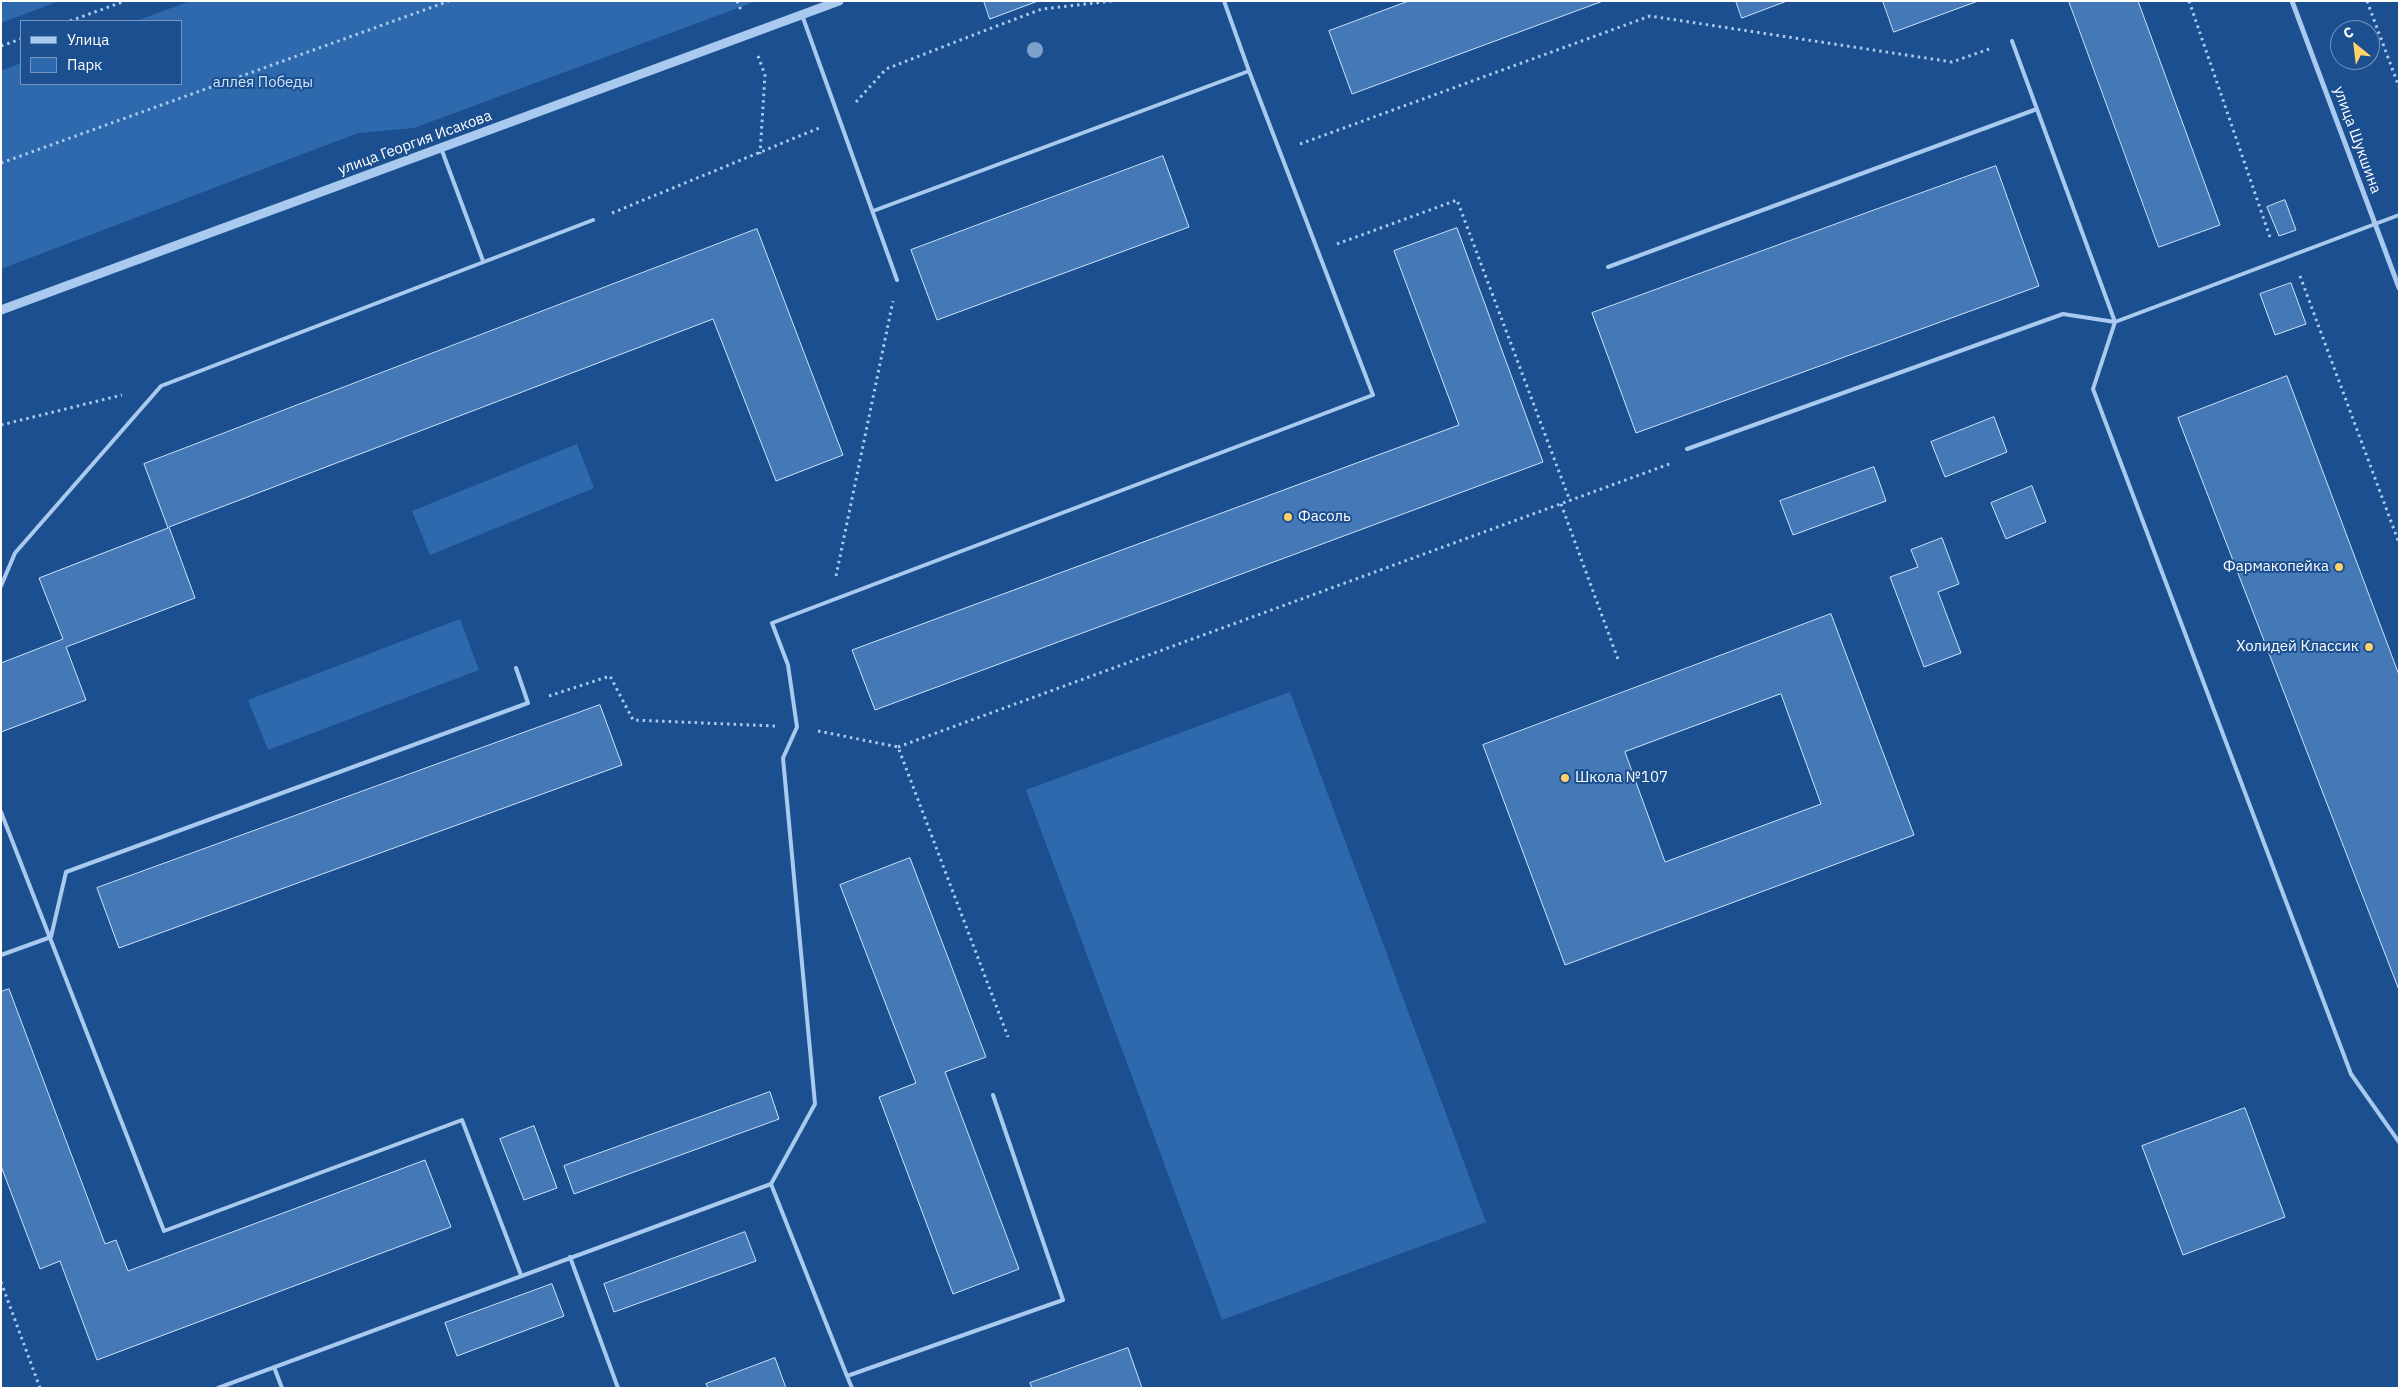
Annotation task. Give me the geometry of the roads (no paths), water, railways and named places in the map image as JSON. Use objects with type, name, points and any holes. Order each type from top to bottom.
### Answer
[{"type":"street","name":"улица Георгия Исакова","points":[[1,310],[839,1]]},
{"type":"street","name":"улица Шукшина","points":[[2292,1],[2399,288]]},
{"type":"lane","points":[[218,1388],[771,1184],[815,1104],[783,758],[797,727],[788,665],[772,623],[1373,395],[1248,71],[1224,1]]},
{"type":"lane","points":[[802,15],[898,280]]},
{"type":"lane","points":[[2012,41],[2115,322],[2093,389],[2351,1074],[2398,1143]]},
{"type":"lane","points":[[873,211],[1248,71]]},
{"type":"lane","points":[[1608,267],[2037,109]]},
{"type":"lane","points":[[441,148],[483,261]]},
{"type":"lane","points":[[1687,449],[2063,314],[2115,322],[2399,215]]},
{"type":"lane","points":[[1,586],[15,553],[161,386],[593,220]]},
{"type":"lane","points":[[51,937],[66,872],[528,703],[516,668]]},
{"type":"lane","points":[[1,812],[164,1231],[462,1120],[521,1275]]},
{"type":"lane","points":[[1,955],[51,937]]},
{"type":"lane","points":[[847,1376],[1064,1300],[993,1095]]},
{"type":"lane","points":[[771,1184],[852,1388]]},
{"type":"lane","points":[[570,1257],[618,1388]]},
{"type":"lane","points":[[274,1367],[282,1388]]},
{"type":"place","name":"Фасоль","points":[[1288,517]]},
{"type":"place","name":"Фармакопейка","points":[[2339,567]]},
{"type":"place","name":"Холидей Классик","points":[[2369,647]]},
{"type":"place","name":"Школа №107","points":[[1565,778]]},
{"type":"park label","name":"аллея Победы","points":[[263,83]]}]
